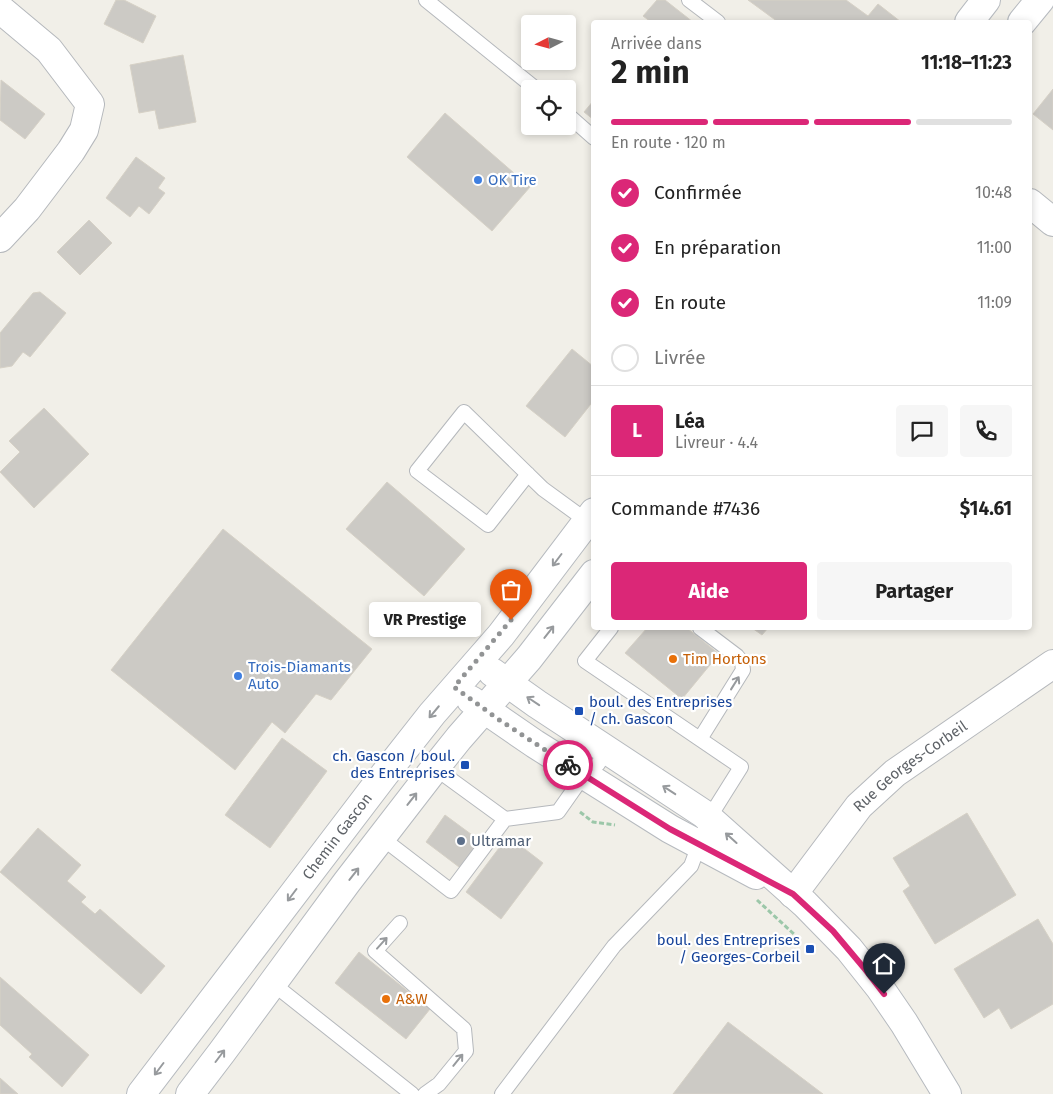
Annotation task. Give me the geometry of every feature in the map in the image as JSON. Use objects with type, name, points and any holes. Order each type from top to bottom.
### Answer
[{"type":"street","points":[[971,20],[986,0]]},
{"type":"street","points":[[1024,20],[1040,0]]},
{"type":"street","points":[[0,9],[49,50],[90,104],[84,130],[71,151],[27,209],[0,238]]},
{"type":"street","points":[[1032,205],[1053,222]]},
{"type":"street","name":"Chemin Gascon","points":[[141,1094],[384,775],[454,687],[501,634],[590,517]]},
{"type":"street","points":[[190,1094],[435,768],[507,684],[591,578]]},
{"type":"street","points":[[477,661],[507,684],[709,818],[793,894],[833,931],[864,968],[904,1023],[947,1094]]},
{"type":"street","name":"Rue Georges-Corbeil","points":[[793,894],[859,806],[895,773],[1053,664]]},
{"type":"street","points":[[454,687],[485,710],[670,829],[793,894]]},
{"type":"lane","points":[[426,0],[525,80]]},
{"type":"lane","points":[[689,0],[715,20]]},
{"type":"lane","points":[[576,121],[591,135]]},
{"type":"lane","points":[[528,474],[488,525],[417,471],[464,412],[528,474],[543,489],[590,517]]},
{"type":"lane","points":[[502,1094],[614,946],[637,920],[688,870],[694,860],[709,818],[741,767],[585,661],[609,630]]},
{"type":"lane","points":[[700,739],[743,670],[742,662],[737,656],[703,630]]},
{"type":"lane","points":[[435,768],[505,819],[558,812],[584,775],[598,764],[607,750]]},
{"type":"lane","points":[[382,838],[451,891],[505,819]]},
{"type":"lane","points":[[400,923],[375,951],[464,1028],[466,1051],[439,1084],[425,1094]]},
{"type":"lane","points":[[272,983],[412,1094]]},
{"type":"building","points":[[116,0],[124,0],[156,16],[143,43],[104,24]]},
{"type":"building","points":[[657,0],[665,0],[690,20],[648,20],[643,16]]},
{"type":"building","points":[[748,0],[846,0],[868,16],[878,4],[898,20],[775,20]]},
{"type":"building","points":[[183,55],[196,122],[159,129],[155,110],[139,113],[130,65]]},
{"type":"building","points":[[1,80],[45,114],[25,139],[0,120]]},
{"type":"building","points":[[1053,89],[1053,130],[1033,114]]},
{"type":"building","points":[[591,104],[591,118],[584,112]]},
{"type":"building","points":[[445,113],[530,187],[492,231],[407,157]]},
{"type":"building","points":[[136,157],[165,178],[158,188],[165,193],[149,214],[139,206],[130,217],[106,198]]},
{"type":"building","points":[[89,220],[112,243],[80,275],[57,252]]},
{"type":"building","points":[[40,292],[66,313],[30,357],[23,352],[12,366],[0,368],[0,333],[33,293]]},
{"type":"building","points":[[572,349],[591,365],[591,404],[565,437],[526,406]]},
{"type":"building","points":[[44,408],[89,454],[34,508],[0,472],[20,452],[9,441]]},
{"type":"building","points":[[387,482],[465,549],[424,596],[346,529]]},
{"type":"building","points":[[223,529],[372,649],[331,700],[316,694],[285,733],[272,722],[235,770],[111,670]]},
{"type":"building","points":[[645,630],[689,630],[719,654],[682,699],[625,653]]},
{"type":"building","points":[[755,630],[766,630],[762,635]]},
{"type":"building","points":[[282,738],[327,771],[270,848],[225,815]]},
{"type":"building","points":[[967,813],[1016,895],[935,944],[903,891],[910,886],[893,858]]},
{"type":"building","points":[[445,815],[483,843],[463,870],[426,842]]},
{"type":"building","points":[[38,828],[81,865],[67,881],[86,897],[81,902],[95,914],[100,909],[165,966],[141,994],[0,872]]},
{"type":"building","points":[[508,836],[543,863],[501,919],[466,892]]},
{"type":"building","points":[[1038,919],[1053,944],[1053,1004],[1011,1029],[999,1008],[984,1018],[954,969]]},
{"type":"building","points":[[359,952],[430,1009],[406,1039],[335,983]]},
{"type":"building","points":[[0,977],[89,1055],[62,1087],[29,1057],[32,1054],[0,1025]]},
{"type":"building","points":[[728,1022],[823,1094],[673,1094]]},
{"type":"building","points":[[0,1078],[18,1094],[0,1094]]},
{"type":"way so far","points":[[511,620],[454,687],[498,719],[568,765]]},
{"type":"place","name":"OK Tire","points":[[478,180]]},
{"type":"place","name":"VR Prestige","points":[[511,620]]},
{"type":"place","name":"Tim Hortons","points":[[673,659]]},
{"type":"place","name":"Trois-Diamants Auto","points":[[238,676]]},
{"type":"place","name":"boul. des Entreprises / ch. Gascon","points":[[579,711]]},
{"type":"place","name":"ch. Gascon / boul. des Entreprises","points":[[465,765]]},
{"type":"place","name":"Ultramar","points":[[461,841]]},
{"type":"place","name":"boul. des Entreprises / Georges-Corbeil","points":[[810,949]]},
{"type":"place","name":"A&W","points":[[386,999]]},
{"type":"route","points":[[568,765],[670,829],[793,894],[833,931],[884,994]]}]
